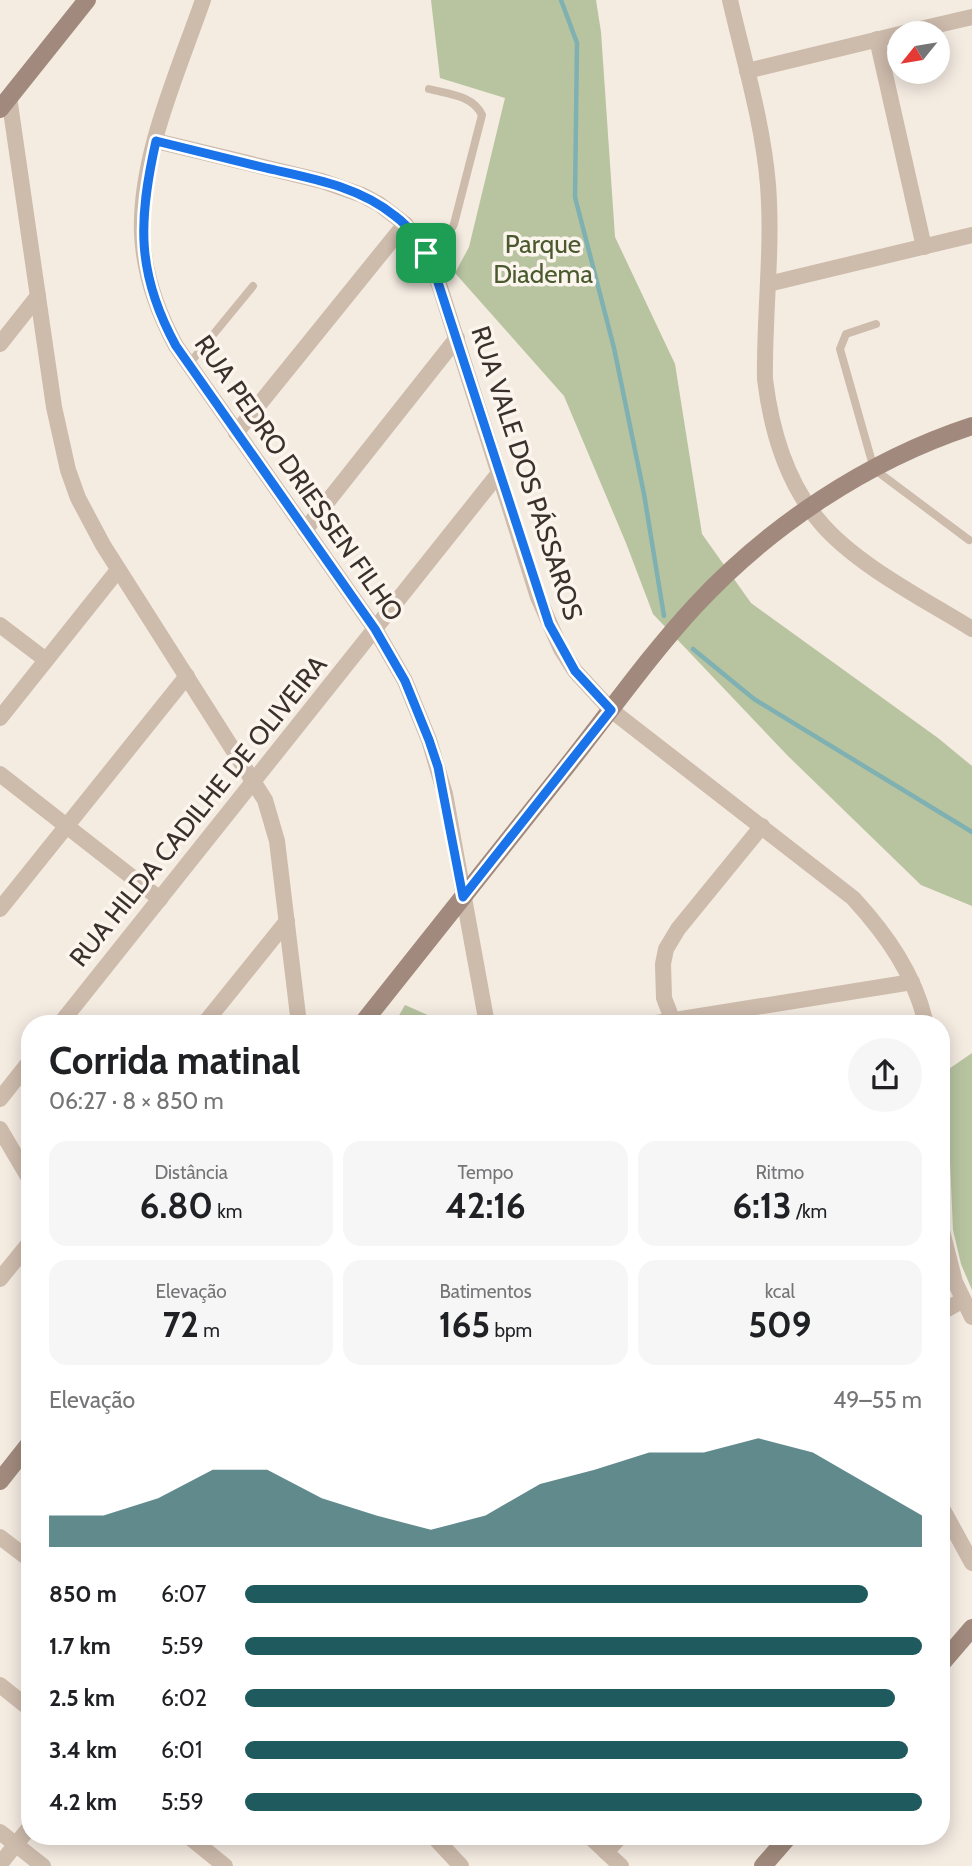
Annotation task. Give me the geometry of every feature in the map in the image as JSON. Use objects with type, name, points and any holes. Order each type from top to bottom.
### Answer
[{"type":"street","points":[[87,0],[5,103],[38,296],[55,416],[68,470],[89,520],[118,570],[254,780],[270,812],[277,841],[298,1015]]},
{"type":"street","name":"RUA PEDRO DRIESSEN FILHO","points":[[203,0],[156,141],[144,206],[142,233],[151,289],[161,319],[189,364],[375,629],[405,681],[429,740],[445,794],[485,1015]]},
{"type":"street","points":[[730,0],[760,132],[768,184],[765,362],[768,400],[783,455],[808,507],[837,540],[972,629]]},
{"type":"street","points":[[950,22],[972,17]]},
{"type":"street","points":[[747,71],[887,37]]},
{"type":"street","points":[[877,39],[923,247]]},
{"type":"street","name":"RUA VALE DOS PÁSSAROS","points":[[156,141],[322,181],[362,195],[405,223],[426,253],[439,284],[549,624],[575,671],[611,710],[853,898],[882,932],[912,982],[923,1015]]},
{"type":"street","points":[[236,433],[405,223]]},
{"type":"street","points":[[768,284],[972,235]]},
{"type":"street","points":[[0,344],[38,296]]},
{"type":"street","points":[[305,530],[457,338]]},
{"type":"street","points":[[369,1015],[666,640],[704,597],[749,553],[808,507],[874,469],[927,443],[972,426]]},
{"type":"street","name":"RUA HILDA CADILHE DE OLIVEIRA","points":[[67,1015],[499,473]]},
{"type":"street","points":[[0,718],[118,570]]},
{"type":"street","points":[[0,625],[46,660]]},
{"type":"street","points":[[0,909],[187,676]]},
{"type":"street","points":[[0,774],[160,899]]},
{"type":"street","points":[[671,1015],[663,990],[666,949],[678,929],[762,826]]},
{"type":"street","points":[[211,1015],[287,921]]},
{"type":"street","points":[[715,1015],[912,982]]},
{"type":"street","points":[[0,1098],[21,1072]]},
{"type":"street","points":[[0,1129],[21,1165]]},
{"type":"street","points":[[0,1279],[21,1253]]},
{"type":"street","points":[[950,1268],[962,1300],[972,1317]]},
{"type":"street","points":[[950,1307],[962,1300]]},
{"type":"street","points":[[0,1481],[21,1454]]},
{"type":"street","points":[[950,1523],[972,1563]]},
{"type":"street","points":[[0,1537],[21,1553]]},
{"type":"street","points":[[950,1653],[972,1628]]},
{"type":"street","points":[[0,1685],[21,1702]]},
{"type":"street","points":[[0,1832],[43,1866]]},
{"type":"street","points":[[0,1864],[21,1838]]},
{"type":"street","points":[[202,1845],[225,1866]]},
{"type":"street","points":[[441,1845],[461,1866]]},
{"type":"street","points":[[599,1845],[621,1866]]},
{"type":"street","points":[[606,1852],[613,1845]]},
{"type":"street","points":[[763,1866],[781,1845]]},
{"type":"lane","points":[[426,253],[449,236],[454,224],[482,115],[478,105],[467,99],[429,89]]},
{"type":"lane","points":[[189,364],[253,285]]},
{"type":"lane","points":[[876,324],[846,334],[840,349],[874,469],[969,540]]},
{"type":"green space","name":"Parque Diadema","points":[[431,0],[596,0],[601,32],[615,237],[675,364],[702,534],[751,603],[938,738],[972,766],[972,906],[921,885],[788,756],[653,614],[564,396],[455,273],[469,247],[505,98],[440,78]]},
{"type":"green space","points":[[405,1005],[428,1015],[399,1015]]},
{"type":"green space","points":[[972,1053],[972,1290],[961,1264],[953,1230],[950,1068]]},
{"type":"waterway","points":[[561,0],[577,43],[575,197],[614,348],[644,494],[664,616]]},
{"type":"waterway","points":[[693,649],[754,699],[972,832]]},
{"type":"route","points":[[156,141],[322,181],[362,195],[405,223],[426,253],[439,284],[538,597],[561,649],[575,671],[611,710],[463,897],[438,767],[418,711],[391,654],[176,346],[161,319],[145,262],[142,233],[156,141]]}]
